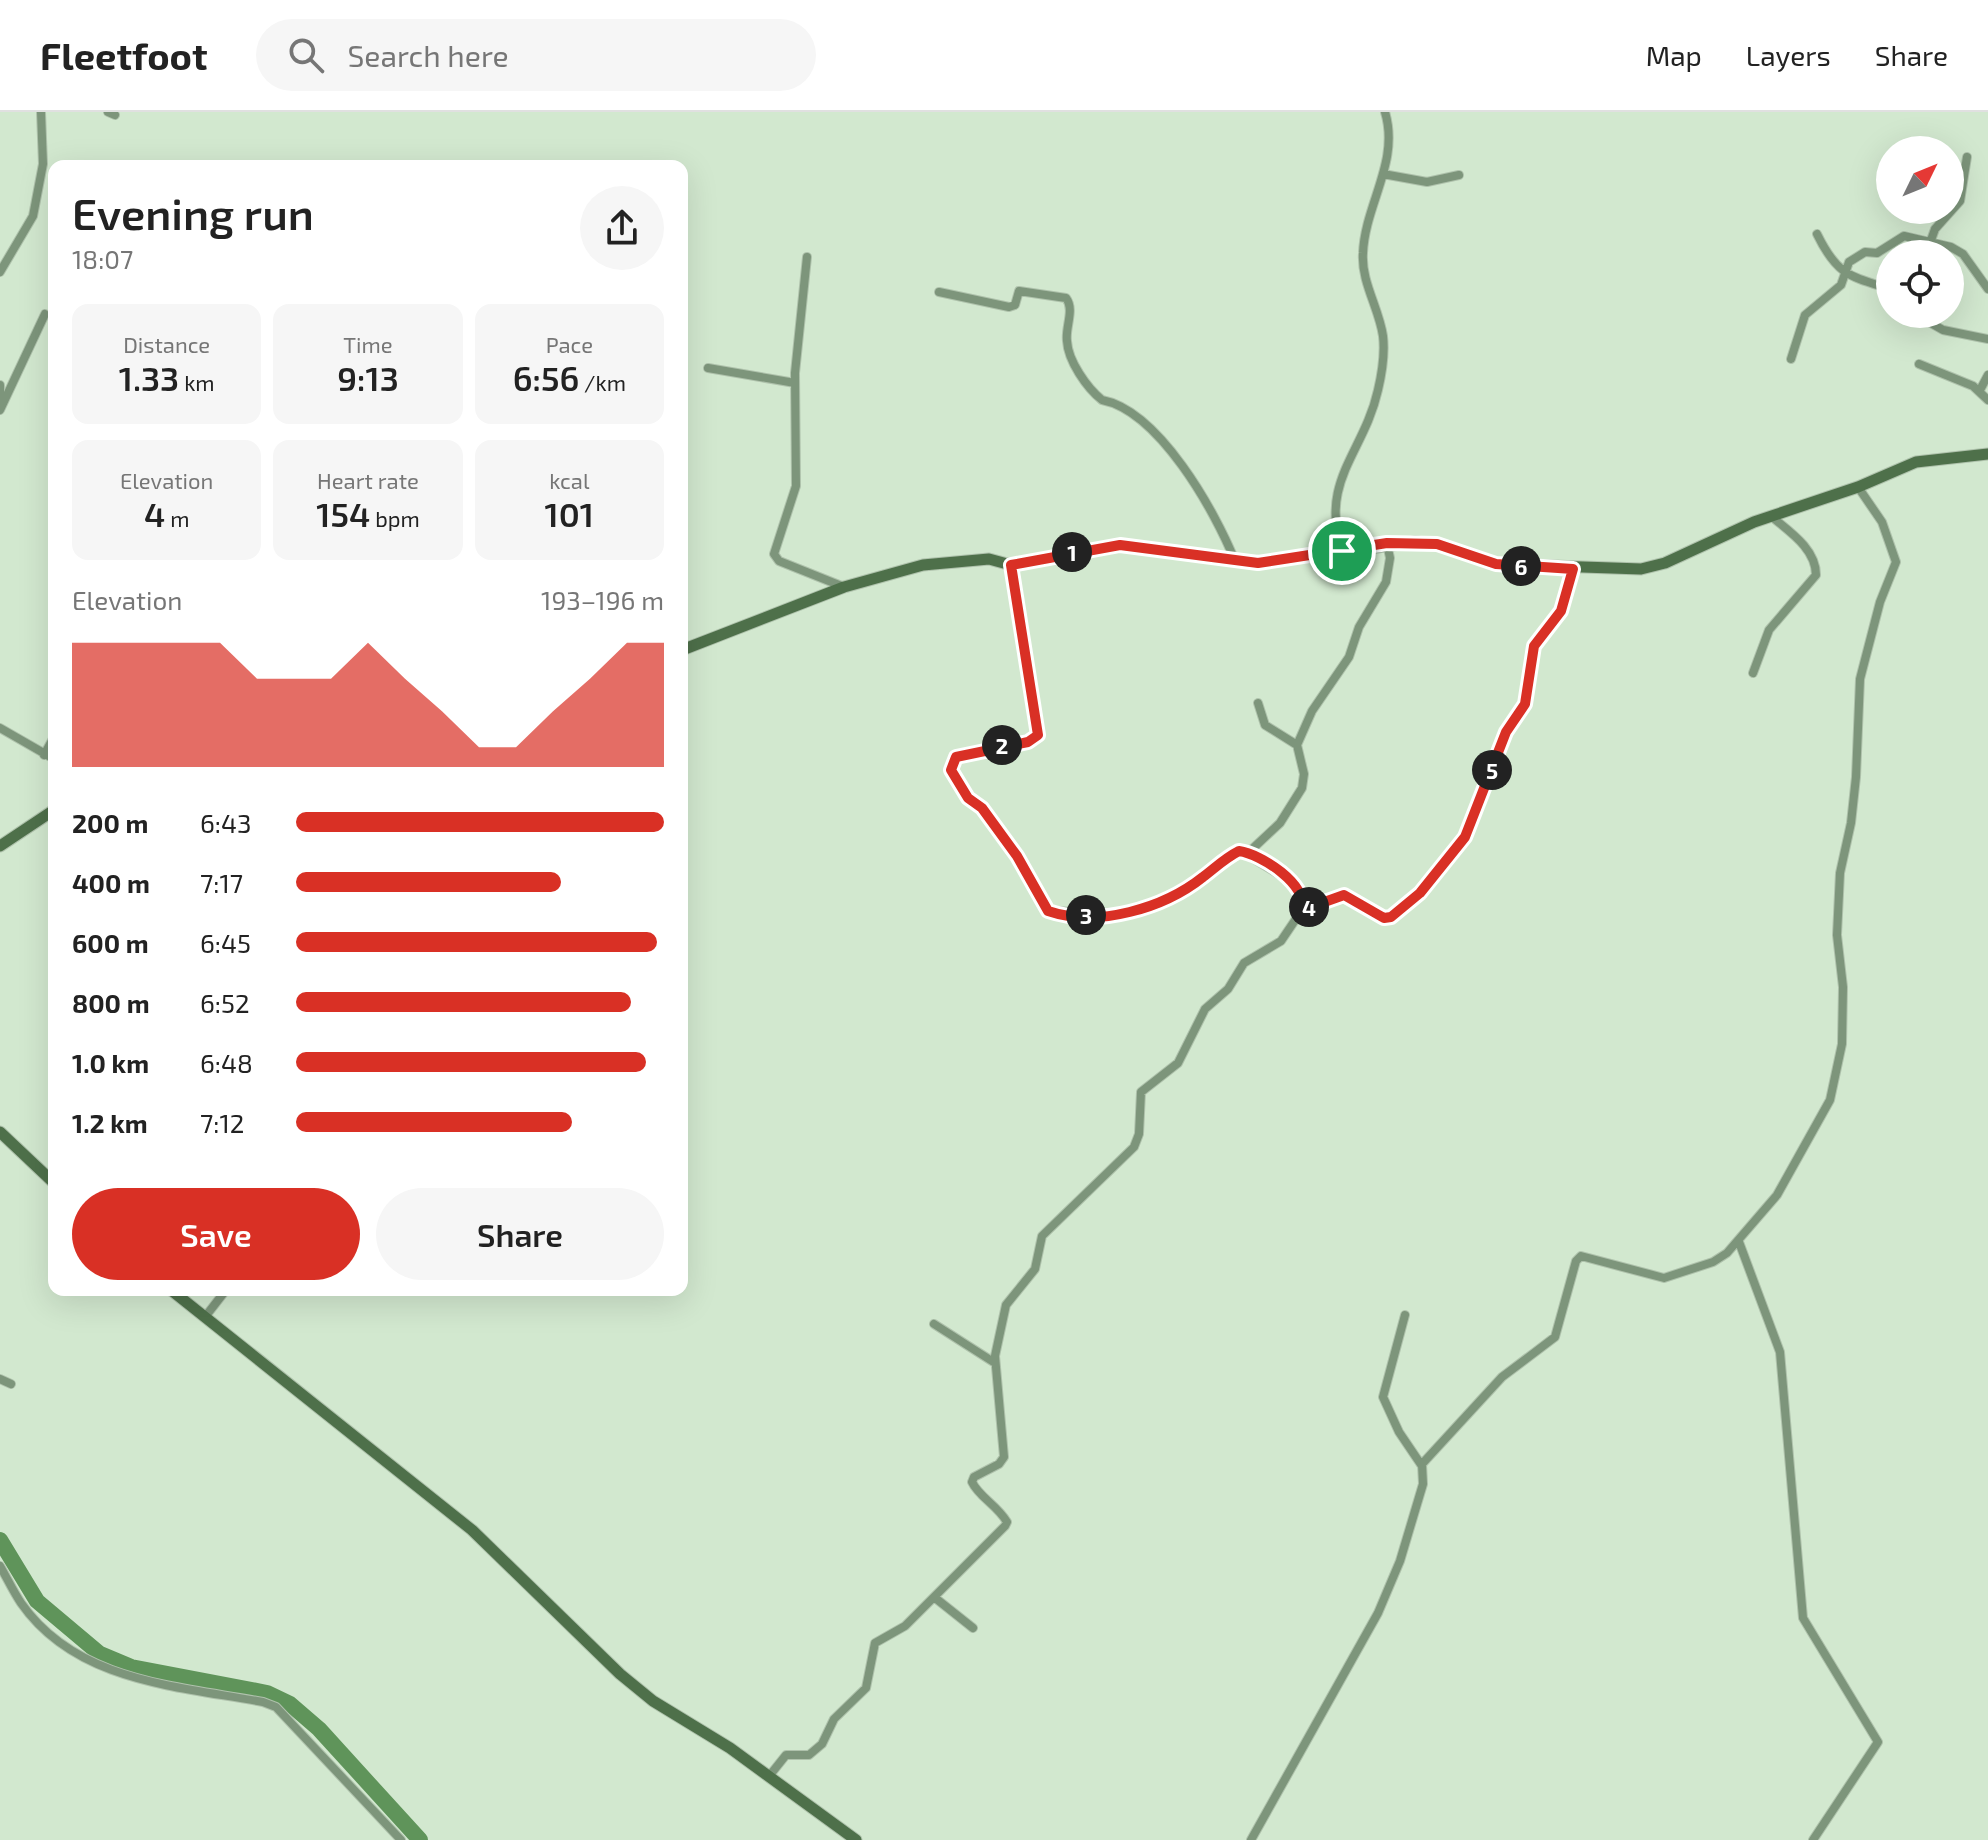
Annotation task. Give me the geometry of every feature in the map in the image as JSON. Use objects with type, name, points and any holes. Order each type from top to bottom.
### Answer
[{"type":"main road","points":[[688,648],[844,587],[923,565],[989,559],[1011,565],[1120,545],[1235,561],[1286,561],[1387,543],[1437,544],[1496,564],[1641,569],[1665,563],[1772,517],[1858,487],[1916,462],[1988,454]]},
{"type":"main road","points":[[0,846],[48,814]]},
{"type":"main road","points":[[0,1132],[48,1177]]},
{"type":"main road","points":[[179,1296],[472,1530],[653,1701],[770,1775],[856,1840]]},
{"type":"street","points":[[0,272],[33,216],[43,164],[41,112]]},
{"type":"street","points":[[1342,551],[1335,528],[1335,492],[1371,412],[1383,362],[1383,335],[1363,268],[1363,251],[1391,151],[1385,112]]},
{"type":"street","points":[[1931,240],[1935,229],[1960,201],[1967,157]]},
{"type":"street","points":[[1383,174],[1427,182],[1459,175]]},
{"type":"street","points":[[1817,234],[1828,255],[1845,275],[1876,285]]},
{"type":"street","points":[[1897,240],[1901,237],[1924,240]]},
{"type":"street","points":[[1791,359],[1805,315],[1841,284],[1854,258],[1866,251],[1876,253]]},
{"type":"street","points":[[807,257],[795,383],[796,486],[774,555],[779,561],[844,587]]},
{"type":"street","points":[[1964,257],[1988,289]]},
{"type":"street","points":[[939,292],[1009,307],[1015,305],[1019,291],[1070,302],[1067,343],[1086,381],[1102,400],[1115,402],[1147,425],[1208,504],[1235,561]]},
{"type":"street","points":[[0,410],[45,314]]},
{"type":"street","points":[[1940,328],[1988,339]]},
{"type":"street","points":[[1919,364],[1980,390],[1988,400]]},
{"type":"street","points":[[708,368],[795,383]]},
{"type":"street","points":[[1980,390],[1988,375]]},
{"type":"street","points":[[0,385],[0,400]]},
{"type":"street","points":[[1422,1466],[1502,1377],[1555,1337],[1576,1261],[1581,1256],[1664,1278],[1713,1262],[1739,1242],[1777,1195],[1808,1145],[1830,1100],[1840,1057],[1843,987],[1837,935],[1840,873],[1851,823],[1856,777],[1860,679],[1880,602],[1896,562],[1882,522],[1858,487]]},
{"type":"street","points":[[1753,673],[1769,630],[1816,575],[1816,565],[1808,550],[1772,517]]},
{"type":"street","points":[[1248,853],[1280,823],[1302,788],[1304,774],[1297,745],[1312,711],[1349,657],[1359,627],[1386,582],[1390,558],[1387,543]]},
{"type":"street","points":[[770,1775],[786,1755],[809,1755],[822,1744],[830,1724],[866,1688],[875,1643],[902,1629],[1007,1524],[998,1507],[979,1493],[972,1482],[974,1477],[999,1464],[1004,1457],[995,1363],[1002,1314],[1035,1269],[1042,1236],[1130,1153],[1139,1134],[1141,1092],[1178,1063],[1205,1009],[1229,987],[1244,963],[1281,941],[1302,910],[1303,896],[1295,884],[1248,853],[1235,853],[1201,879],[1141,910],[1104,915],[1047,910],[1017,856],[982,808],[968,798],[951,770],[956,757],[1028,742],[1038,735],[1011,565]]},
{"type":"street","points":[[1302,910],[1344,895],[1384,918],[1391,917],[1420,893],[1458,846],[1473,821],[1506,732],[1525,704],[1534,646],[1561,611],[1573,569]]},
{"type":"street","points":[[1258,703],[1262,722],[1271,731],[1297,745]]},
{"type":"street","points":[[0,728],[48,757]]},
{"type":"street","points":[[44,755],[48,748]]},
{"type":"street","points":[[1739,1242],[1780,1352],[1803,1618],[1878,1742],[1875,1751],[1813,1840]]},
{"type":"street","points":[[205,1317],[221,1296]]},
{"type":"street","points":[[1251,1840],[1378,1613],[1400,1561],[1423,1484],[1422,1466],[1399,1432],[1383,1397],[1405,1315]]},
{"type":"street","points":[[934,1324],[995,1363]]},
{"type":"street","points":[[0,1379],[11,1384]]},
{"type":"street","points":[[0,1566],[31,1614],[101,1667],[123,1675],[276,1707],[401,1840]]},
{"type":"street","points":[[934,1597],[973,1628]]},
{"type":"waterway","points":[[0,1540],[37,1601],[100,1654],[131,1667],[267,1693],[290,1704],[319,1729],[420,1840]]},
{"type":"route","points":[[1415,542],[1437,544],[1496,564],[1573,569],[1561,611],[1534,646],[1525,704],[1506,732],[1473,821],[1465,837],[1420,893],[1391,917],[1384,918],[1344,895],[1302,910],[1303,896],[1290,879],[1248,853],[1239,851],[1201,879],[1164,901],[1141,910],[1104,915],[1048,911],[1017,856],[982,808],[968,798],[951,770],[956,757],[1028,742],[1038,735],[1011,565],[1120,545],[1258,563],[1342,551],[1387,543],[1415,542]]}]
